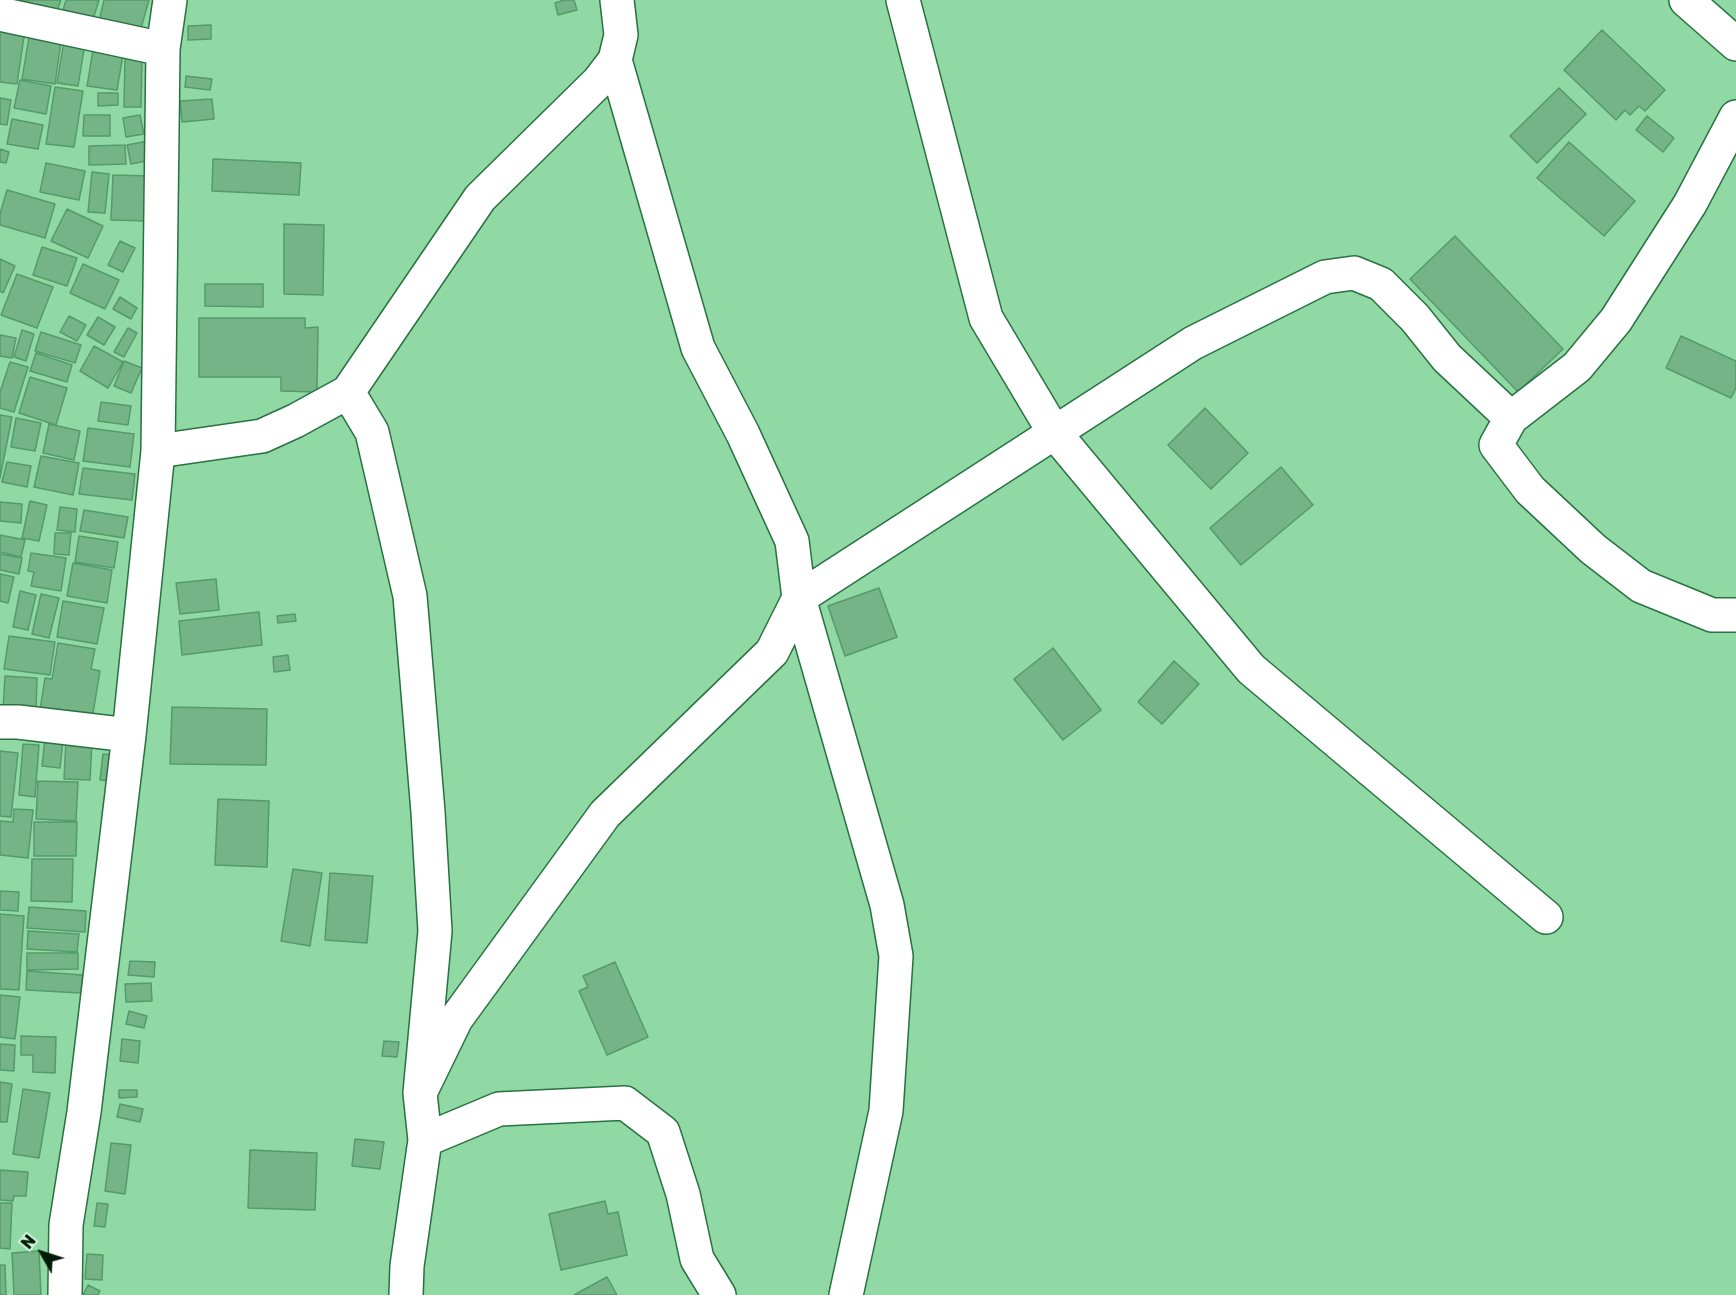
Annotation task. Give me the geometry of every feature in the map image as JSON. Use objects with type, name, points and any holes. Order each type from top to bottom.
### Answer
[{"type":"street","points":[[65,1295],[66,1225],[84,1112],[129,735],[158,451],[163,49],[170,0]]},
{"type":"street","points":[[158,451],[262,436],[295,422],[348,392],[480,198],[599,81],[615,60],[621,34],[617,0]]},
{"type":"street","points":[[903,0],[986,318],[1054,432],[1251,669],[1546,917]]},
{"type":"street","points":[[1686,0],[1736,44]]},
{"type":"street","points":[[0,14],[163,49]]},
{"type":"street","points":[[615,60],[698,348],[743,434],[792,541],[799,598],[887,905],[896,956],[886,1112],[846,1295]]},
{"type":"street","points":[[1736,117],[1690,204],[1616,320],[1577,367],[1511,418],[1496,445],[1530,490],[1593,549],[1641,586],[1712,615],[1736,615]]},
{"type":"street","points":[[420,1093],[456,1018],[605,814],[772,652],[799,598],[1193,343],[1325,277],[1354,273],[1381,284],[1415,318],[1447,358],[1511,418]]},
{"type":"street","points":[[348,392],[372,432],[410,596],[428,812],[435,931],[420,1093],[425,1140],[407,1266],[406,1295]]},
{"type":"street","points":[[0,723],[18,722],[129,735]]},
{"type":"street","points":[[425,1140],[499,1109],[625,1103],[663,1132],[683,1194],[697,1259],[719,1295]]},
{"type":"building","points":[[19,0],[61,0],[54,19],[17,4]]},
{"type":"building","points":[[66,0],[99,0],[91,26],[61,17]]},
{"type":"building","points":[[104,0],[149,0],[139,35],[98,25]]},
{"type":"building","points":[[574,0],[577,10],[558,15],[555,3]]},
{"type":"building","points":[[211,25],[211,39],[188,40],[188,26]]},
{"type":"building","points":[[0,26],[25,30],[17,84],[0,82]]},
{"type":"building","points":[[1602,30],[1665,90],[1645,111],[1639,106],[1630,115],[1625,110],[1616,120],[1564,70]]},
{"type":"building","points":[[29,37],[61,42],[55,84],[22,79]]},
{"type":"building","points":[[64,41],[85,44],[78,86],[57,83]]},
{"type":"building","points":[[93,50],[123,55],[117,90],[87,86]]},
{"type":"building","points":[[125,58],[142,58],[141,107],[124,107]]},
{"type":"building","points":[[186,76],[212,79],[210,90],[185,87]]},
{"type":"building","points":[[20,80],[51,86],[46,114],[14,108]]},
{"type":"building","points":[[55,87],[83,91],[74,147],[46,144]]},
{"type":"building","points":[[1559,88],[1586,114],[1537,163],[1510,136]]},
{"type":"building","points":[[98,93],[118,93],[118,105],[98,106]]},
{"type":"building","points":[[0,98],[11,100],[7,125],[0,124]]},
{"type":"building","points":[[212,99],[214,119],[182,122],[180,101]]},
{"type":"building","points":[[84,115],[110,115],[110,136],[83,136]]},
{"type":"building","points":[[140,115],[144,134],[126,137],[123,118]]},
{"type":"building","points":[[1647,116],[1674,138],[1663,152],[1636,130]]},
{"type":"building","points":[[12,119],[43,125],[38,149],[7,144]]},
{"type":"building","points":[[148,141],[151,160],[131,164],[127,145]]},
{"type":"building","points":[[1569,142],[1635,201],[1604,236],[1537,178]]},
{"type":"building","points":[[125,145],[126,164],[89,165],[89,146]]},
{"type":"building","points":[[0,149],[9,152],[6,163],[0,162]]},
{"type":"building","points":[[213,159],[301,163],[299,195],[212,191]]},
{"type":"building","points":[[46,163],[85,171],[79,200],[40,192]]},
{"type":"building","points":[[92,172],[109,174],[105,213],[88,212]]},
{"type":"building","points":[[113,175],[149,176],[148,221],[111,220]]},
{"type":"building","points":[[7,190],[55,204],[45,238],[0,225],[0,214]]},
{"type":"building","points":[[67,209],[103,226],[88,258],[51,241]]},
{"type":"building","points":[[284,224],[324,225],[323,295],[284,294]]},
{"type":"building","points":[[1455,236],[1563,349],[1518,392],[1410,279]]},
{"type":"building","points":[[120,241],[135,248],[123,272],[108,265]]},
{"type":"building","points":[[42,247],[77,258],[67,286],[33,275]]},
{"type":"building","points":[[0,259],[15,266],[3,293],[0,291]]},
{"type":"building","points":[[83,264],[119,280],[105,309],[70,293]]},
{"type":"building","points":[[17,274],[53,287],[37,328],[1,315]]},
{"type":"building","points":[[205,284],[263,284],[263,307],[205,306]]},
{"type":"building","points":[[120,297],[137,308],[131,319],[113,309]]},
{"type":"building","points":[[69,316],[86,325],[77,341],[60,332]]},
{"type":"building","points":[[98,317],[115,327],[104,345],[87,335]]},
{"type":"building","points":[[199,318],[305,318],[305,328],[318,327],[317,392],[281,391],[281,377],[199,377]]},
{"type":"building","points":[[128,328],[137,333],[124,357],[114,352]]},
{"type":"building","points":[[22,330],[34,334],[26,361],[14,357]]},
{"type":"building","points":[[41,332],[81,345],[75,363],[35,351]]},
{"type":"building","points":[[0,335],[16,338],[12,358],[0,356]]},
{"type":"building","points":[[1681,336],[1736,361],[1736,388],[1731,398],[1666,368]]},
{"type":"building","points":[[94,346],[123,362],[108,388],[80,371]]},
{"type":"building","points":[[36,353],[72,365],[67,382],[30,371]]},
{"type":"building","points":[[124,361],[142,368],[131,393],[114,386]]},
{"type":"building","points":[[10,362],[28,367],[14,412],[0,408],[0,392]]},
{"type":"building","points":[[30,377],[67,388],[56,425],[19,413]]},
{"type":"building","points":[[101,402],[131,406],[128,425],[98,421]]},
{"type":"building","points":[[1205,408],[1248,453],[1211,489],[1168,445]]},
{"type":"building","points":[[0,415],[12,417],[0,478]]},
{"type":"building","points":[[16,418],[41,423],[35,451],[11,447]]},
{"type":"building","points":[[49,424],[80,431],[74,460],[43,453]]},
{"type":"building","points":[[88,428],[134,434],[130,467],[83,461]]},
{"type":"building","points":[[41,456],[79,463],[73,495],[34,487]]},
{"type":"building","points":[[7,462],[31,466],[27,487],[2,482]]},
{"type":"building","points":[[1281,467],[1313,505],[1241,565],[1210,528]]},
{"type":"building","points":[[83,468],[135,474],[132,500],[79,494]]},
{"type":"building","points":[[30,501],[47,505],[39,541],[22,538]]},
{"type":"building","points":[[0,502],[22,504],[21,523],[0,521]]},
{"type":"building","points":[[60,507],[77,509],[75,532],[57,530]]},
{"type":"building","points":[[84,510],[128,517],[124,538],[80,531]]},
{"type":"building","points":[[55,533],[71,533],[69,555],[54,554]]},
{"type":"building","points":[[0,535],[25,540],[21,557],[0,552]]},
{"type":"building","points":[[79,536],[118,542],[114,568],[75,562]]},
{"type":"building","points":[[31,553],[66,558],[61,591],[31,586],[34,572],[28,571]]},
{"type":"building","points":[[0,554],[22,558],[19,574],[0,570]]},
{"type":"building","points":[[73,563],[112,570],[107,603],[67,596]]},
{"type":"building","points":[[0,574],[14,577],[8,603],[0,601]]},
{"type":"building","points":[[216,579],[219,610],[180,614],[176,583]]},
{"type":"building","points":[[879,588],[897,637],[845,656],[828,606]]},
{"type":"building","points":[[20,591],[36,595],[28,630],[13,627]]},
{"type":"building","points":[[41,594],[59,598],[49,638],[32,634]]},
{"type":"building","points":[[63,601],[104,608],[97,644],[57,637]]},
{"type":"building","points":[[259,612],[262,645],[182,655],[179,621]]},
{"type":"building","points":[[295,614],[296,621],[278,623],[277,616]]},
{"type":"building","points":[[9,636],[55,642],[50,675],[4,669]]},
{"type":"building","points":[[58,643],[95,649],[91,669],[100,671],[91,725],[39,716],[45,678],[52,679]]},
{"type":"building","points":[[1053,648],[1101,710],[1063,740],[1014,679]]},
{"type":"building","points":[[288,655],[290,670],[274,672],[273,657]]},
{"type":"building","points":[[1174,661],[1199,684],[1162,724],[1138,702]]},
{"type":"building","points":[[5,676],[37,678],[36,711],[3,710]]},
{"type":"building","points":[[172,707],[267,709],[266,765],[170,764]]},
{"type":"building","points":[[45,739],[63,741],[60,768],[42,766]]},
{"type":"building","points":[[66,740],[92,741],[90,780],[64,779]]},
{"type":"building","points":[[23,744],[39,745],[35,797],[19,795]]},
{"type":"building","points":[[0,751],[18,753],[11,817],[0,816]]},
{"type":"building","points":[[103,754],[117,755],[113,781],[100,780]]},
{"type":"building","points":[[38,781],[78,782],[76,821],[36,819]]},
{"type":"building","points":[[218,799],[269,801],[267,867],[215,865]]},
{"type":"building","points":[[14,809],[33,810],[28,858],[0,855],[0,821],[13,822]]},
{"type":"building","points":[[34,822],[77,822],[76,856],[34,856]]},
{"type":"building","points":[[32,859],[73,859],[72,902],[31,901]]},
{"type":"building","points":[[293,869],[322,873],[310,946],[281,941]]},
{"type":"building","points":[[330,873],[373,876],[367,943],[325,940]]},
{"type":"building","points":[[0,891],[19,892],[18,911],[0,910]]},
{"type":"building","points":[[29,907],[86,911],[85,932],[27,928]]},
{"type":"building","points":[[0,914],[24,916],[19,990],[0,989]]},
{"type":"building","points":[[28,931],[79,934],[77,952],[27,949]]},
{"type":"building","points":[[27,953],[78,953],[78,969],[27,970]]},
{"type":"building","points":[[130,961],[155,962],[154,977],[128,975]]},
{"type":"building","points":[[615,962],[648,1037],[607,1055],[579,991],[588,987],[583,976]]},
{"type":"building","points":[[27,971],[83,975],[81,993],[26,990]]},
{"type":"building","points":[[151,983],[152,1001],[126,1002],[125,984]]},
{"type":"building","points":[[0,995],[20,997],[15,1039],[0,1037]]},
{"type":"building","points":[[129,1011],[147,1016],[144,1028],[126,1024]]},
{"type":"building","points":[[21,1036],[56,1037],[55,1073],[33,1072],[33,1055],[21,1055]]},
{"type":"building","points":[[122,1039],[140,1041],[138,1063],[120,1061]]},
{"type":"building","points":[[384,1041],[399,1042],[397,1057],[382,1056]]},
{"type":"building","points":[[0,1044],[15,1045],[14,1071],[0,1070]]},
{"type":"building","points":[[0,1082],[12,1084],[7,1122],[0,1122]]},
{"type":"building","points":[[23,1089],[50,1093],[39,1158],[13,1154]]},
{"type":"building","points":[[119,1090],[137,1090],[137,1097],[119,1098]]},
{"type":"building","points":[[120,1104],[143,1109],[140,1122],[117,1117]]},
{"type":"building","points":[[355,1139],[384,1142],[380,1169],[352,1166]]},
{"type":"building","points":[[111,1143],[131,1145],[125,1194],[105,1191]]},
{"type":"building","points":[[250,1150],[317,1153],[315,1210],[248,1208]]},
{"type":"building","points":[[0,1170],[28,1172],[26,1196],[14,1196],[13,1201],[0,1200]]},
{"type":"building","points":[[605,1201],[608,1214],[618,1212],[627,1255],[561,1270],[549,1214]]},
{"type":"building","points":[[0,1203],[12,1203],[10,1249],[0,1248]]},
{"type":"building","points":[[97,1203],[108,1204],[105,1227],[94,1226]]},
{"type":"building","points":[[39,1251],[41,1295],[14,1295],[12,1253]]},
{"type":"building","points":[[87,1254],[103,1255],[102,1280],[85,1279]]},
{"type":"building","points":[[0,1265],[5,1265],[6,1295],[0,1295]]},
{"type":"building","points":[[607,1277],[617,1295],[574,1295]]},
{"type":"building","points":[[88,1285],[100,1291],[98,1295],[83,1295]]}]
